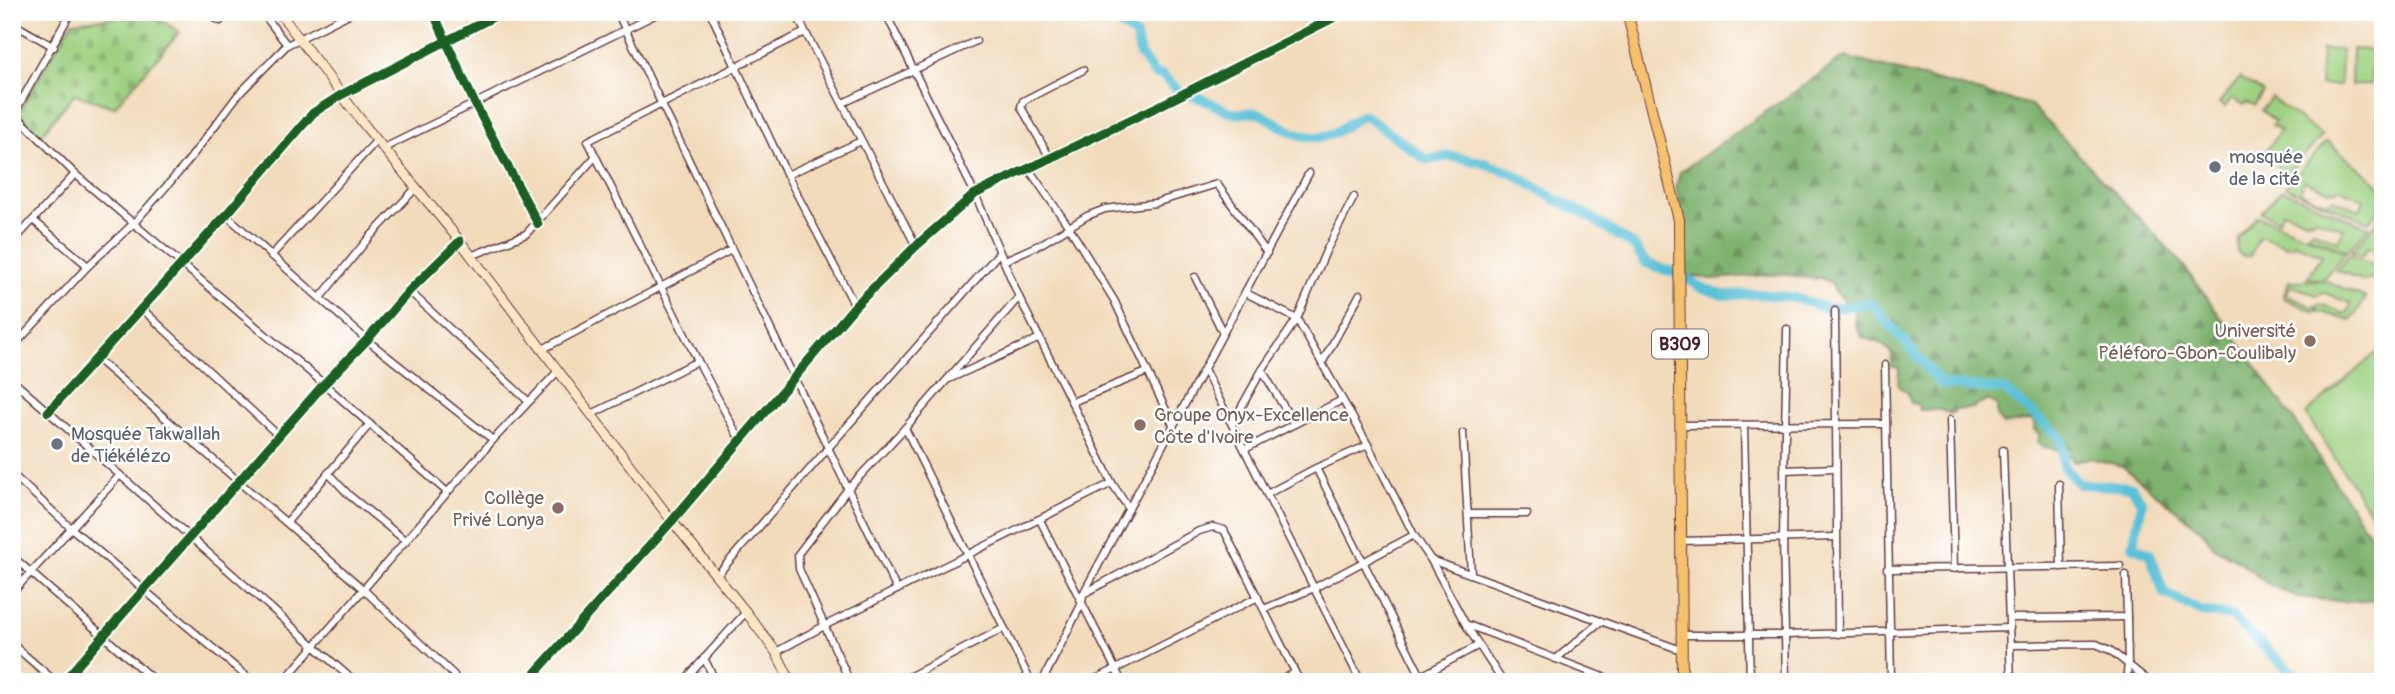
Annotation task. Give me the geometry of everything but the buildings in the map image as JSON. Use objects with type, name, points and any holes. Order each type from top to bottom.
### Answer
[{"type":"main road","points":[[279,12],[341,94],[460,241],[672,521],[746,612],[776,652],[791,682]]},
{"type":"main road","name":"B309","points":[[1627,12],[1679,220],[1682,682]]},
{"type":"street","points":[[71,12],[54,47],[13,112],[75,174],[324,384],[447,492]]},
{"type":"street","points":[[205,12],[220,22],[228,12]]},
{"type":"street","points":[[262,12],[287,45]]},
{"type":"street","points":[[12,348],[88,266],[134,223],[186,164],[237,95],[287,45],[353,12]]},
{"type":"street","points":[[433,12],[475,104],[538,223]]},
{"type":"street","points":[[48,412],[226,215],[313,113],[341,94],[503,12]]},
{"type":"street","points":[[617,12],[897,590]]},
{"type":"street","points":[[271,256],[381,144],[475,104],[661,12]]},
{"type":"street","points":[[710,12],[787,175],[855,306]]},
{"type":"street","points":[[795,12],[916,246]]},
{"type":"street","points":[[884,12],[975,194],[1019,297],[1112,483],[1129,509]]},
{"type":"street","points":[[527,682],[672,521],[855,306],[916,246],[975,194],[1159,106],[1345,12]]},
{"type":"street","points":[[12,23],[54,47]]},
{"type":"street","points":[[740,440],[588,141],[806,32]]},
{"type":"street","points":[[843,103],[976,41]]},
{"type":"street","points":[[1050,158],[1021,107],[1023,101],[1083,70]]},
{"type":"street","points":[[787,175],[862,141]]},
{"type":"street","points":[[471,256],[526,234],[595,158]]},
{"type":"street","points":[[1028,168],[1069,227],[1114,300],[1173,425]]},
{"type":"street","points":[[1042,682],[1082,603],[1083,594],[1309,173]]},
{"type":"street","points":[[12,243],[75,174]]},
{"type":"street","points":[[1003,261],[1041,244],[1087,216],[1105,209],[1155,203],[1217,184],[1267,253]]},
{"type":"street","points":[[320,299],[367,240],[416,188]]},
{"type":"street","points":[[1232,424],[1262,370],[1297,319],[1353,197]]},
{"type":"street","points":[[226,215],[368,340],[493,440]]},
{"type":"street","points":[[33,220],[88,266]]},
{"type":"street","points":[[63,682],[324,384],[368,340],[409,291],[460,241]]},
{"type":"street","points":[[541,350],[731,250]]},
{"type":"street","points":[[717,575],[999,253]]},
{"type":"street","points":[[1195,277],[1223,333]]},
{"type":"street","points":[[409,291],[528,401]]},
{"type":"street","points":[[1246,293],[1297,319],[1368,445],[1414,536],[1503,682]]},
{"type":"street","points":[[1322,363],[1360,294]]},
{"type":"street","points":[[850,682],[799,569],[798,554],[847,490],[905,429],[1019,297]]},
{"type":"street","points":[[141,308],[279,436]]},
{"type":"street","points":[[1835,311],[1838,634]]},
{"type":"street","points":[[1786,682],[1783,538],[1787,329]]},
{"type":"street","points":[[946,381],[1040,338]]},
{"type":"street","points":[[97,359],[364,590],[454,674],[451,682]]},
{"type":"street","points":[[592,414],[698,361]]},
{"type":"street","points":[[1885,365],[1891,682]]},
{"type":"street","points":[[1204,369],[1361,682]]},
{"type":"street","points":[[1262,370],[1294,424]]},
{"type":"street","points":[[283,682],[447,492],[558,371]]},
{"type":"street","points":[[1072,402],[1147,372]]},
{"type":"street","points":[[12,380],[355,682]]},
{"type":"street","points":[[1245,449],[1342,400]]},
{"type":"street","points":[[1950,420],[1954,569]]},
{"type":"street","points":[[286,522],[370,424]]},
{"type":"street","points":[[1680,425],[1885,424]]},
{"type":"street","points":[[1744,426],[1749,539],[1750,682]]},
{"type":"street","points":[[905,429],[1031,682]]},
{"type":"street","points":[[1464,433],[1471,574]]},
{"type":"street","points":[[1267,494],[1368,445]]},
{"type":"street","points":[[2003,450],[2011,682]]},
{"type":"street","points":[[1316,468],[1423,679]]},
{"type":"street","points":[[1784,470],[1836,468]]},
{"type":"street","points":[[328,473],[340,487],[406,541]]},
{"type":"street","points":[[12,474],[253,682]]},
{"type":"street","points":[[12,593],[120,475]]},
{"type":"street","points":[[776,652],[1112,483]]},
{"type":"street","points":[[2059,484],[2061,567]]},
{"type":"street","points":[[1468,514],[1527,514]]},
{"type":"street","points":[[1040,520],[1122,682]]},
{"type":"street","points":[[1083,594],[1199,531],[1213,527],[1224,530],[1300,682]]},
{"type":"street","points":[[1264,609],[1314,588],[1414,536]]},
{"type":"street","points":[[1681,541],[1836,537]]},
{"type":"street","points":[[12,556],[156,682]]},
{"type":"street","points":[[1431,560],[1681,650]]},
{"type":"street","points":[[1887,569],[2120,566]]},
{"type":"street","points":[[2126,575],[2126,682]]},
{"type":"street","points":[[1090,682],[1258,597]]},
{"type":"street","points":[[683,682],[746,612]]},
{"type":"street","points":[[2010,618],[2127,617]]},
{"type":"street","points":[[1556,659],[1601,621]]},
{"type":"street","points":[[1466,625],[1616,682]]},
{"type":"street","points":[[899,682],[1004,628]]},
{"type":"street","points":[[1681,635],[1838,634],[2010,628]]},
{"type":"street","points":[[12,644],[56,682]]},
{"type":"street","points":[[2011,645],[2096,644],[2110,650],[2150,682]]},
{"type":"street","points":[[1409,682],[1423,679],[1479,645]]},
{"type":"street","points":[[704,658],[716,682]]},
{"type":"street","points":[[1276,682],[1295,673]]},
{"type":"green space","points":[[151,14],[180,32],[114,107],[74,94],[40,136],[18,113],[72,22]]},
{"type":"green space","points":[[2322,49],[2341,50],[2340,85],[2320,85]]},
{"type":"green space","points":[[2352,49],[2372,50],[2371,85],[2351,85]]},
{"type":"green space","points":[[1844,57],[2031,105],[2179,260],[2233,334],[2303,433],[2383,555],[2383,600],[2347,602],[2297,597],[2266,583],[2239,561],[2215,548],[2203,532],[2122,466],[2089,458],[2073,461],[2064,452],[2042,447],[2037,442],[2040,435],[2034,430],[2035,423],[2030,420],[2003,425],[1997,417],[1997,405],[1988,400],[1973,408],[1956,410],[1951,414],[1940,410],[1920,410],[1917,404],[1911,403],[1908,393],[1898,386],[1899,368],[1891,366],[1892,354],[1882,344],[1862,337],[1855,324],[1855,311],[1835,291],[1831,283],[1820,277],[1816,279],[1782,274],[1712,279],[1684,275],[1682,223],[1676,186],[1680,172]]},
{"type":"green space","points":[[2240,78],[2263,92],[2254,105],[2246,102],[2244,105],[2232,98],[2225,107],[2219,103]]},
{"type":"green space","points":[[2271,98],[2322,136],[2287,174],[2263,155],[2280,131],[2272,125],[2275,121],[2261,110]]},
{"type":"green space","points":[[2328,142],[2383,188],[2383,206],[2369,222],[2285,187]],"holes":[[[2304,181],[2336,191],[2338,188],[2364,199],[2360,210],[2333,199],[2327,203],[2300,192]]]},
{"type":"green space","points":[[2282,190],[2369,227],[2347,251],[2306,234],[2312,230],[2338,241],[2344,229],[2315,218],[2314,221],[2309,221],[2283,211],[2278,221],[2261,212]]},
{"type":"green space","points":[[2383,215],[2383,253],[2367,247],[2363,256],[2351,252]]},
{"type":"green space","points":[[2257,216],[2346,252],[2323,279],[2307,278],[2322,255],[2294,243],[2287,246],[2260,236],[2250,256],[2242,256],[2237,252],[2238,238]]},
{"type":"green space","points":[[2349,255],[2383,269],[2383,283],[2371,278],[2364,281],[2336,270]]},
{"type":"green space","points":[[2324,280],[2366,298],[2351,321],[2318,311],[2318,307],[2315,312],[2283,298],[2289,281]],"holes":[[[2291,285],[2316,295],[2323,292],[2351,304],[2346,314],[2320,304],[2313,307],[2286,295]]]},
{"type":"green space","points":[[2383,347],[2383,532],[2306,414]]},
{"type":"waterway","points":[[1109,12],[1110,17],[1136,36],[1140,55],[1155,75],[1162,75],[1182,94],[1195,96],[1233,113],[1260,114],[1296,133],[1311,137],[1332,134],[1364,115],[1427,160],[1450,156],[1481,162],[1512,173],[1584,213],[1634,246],[1646,263],[1675,273]]},
{"type":"waterway","points":[[1685,277],[1698,286],[1723,295],[1760,294],[1795,298],[1830,309],[1871,303],[1941,384],[2004,390],[2062,438],[2063,466],[2079,484],[2132,487],[2142,503],[2133,546],[2150,554],[2164,593],[2202,612],[2231,616],[2302,682]]},
{"type":"cycle path","points":[[433,12],[475,104],[538,224]]},
{"type":"cycle path","points":[[48,412],[226,215],[313,113],[341,95],[503,12]]},
{"type":"cycle path","points":[[527,682],[672,521],[855,306],[916,246],[975,194],[1159,106],[1345,12]]},
{"type":"cycle path","points":[[63,682],[324,384],[409,291],[460,241]]},
{"type":"place","name":"mosquée de la cité","points":[[2215,167]]},
{"type":"place","name":"Université Péléforo-Gbon-Coulibaly","points":[[2310,341]]},
{"type":"place","name":"Groupe Onyx-Excellence Côte d'Ivoire","points":[[1140,425]]},
{"type":"place","name":"Mosquée Takwallah de Tiékélézo","points":[[57,444]]},
{"type":"place","name":"Collège Privé Lonya","points":[[558,508]]}]
